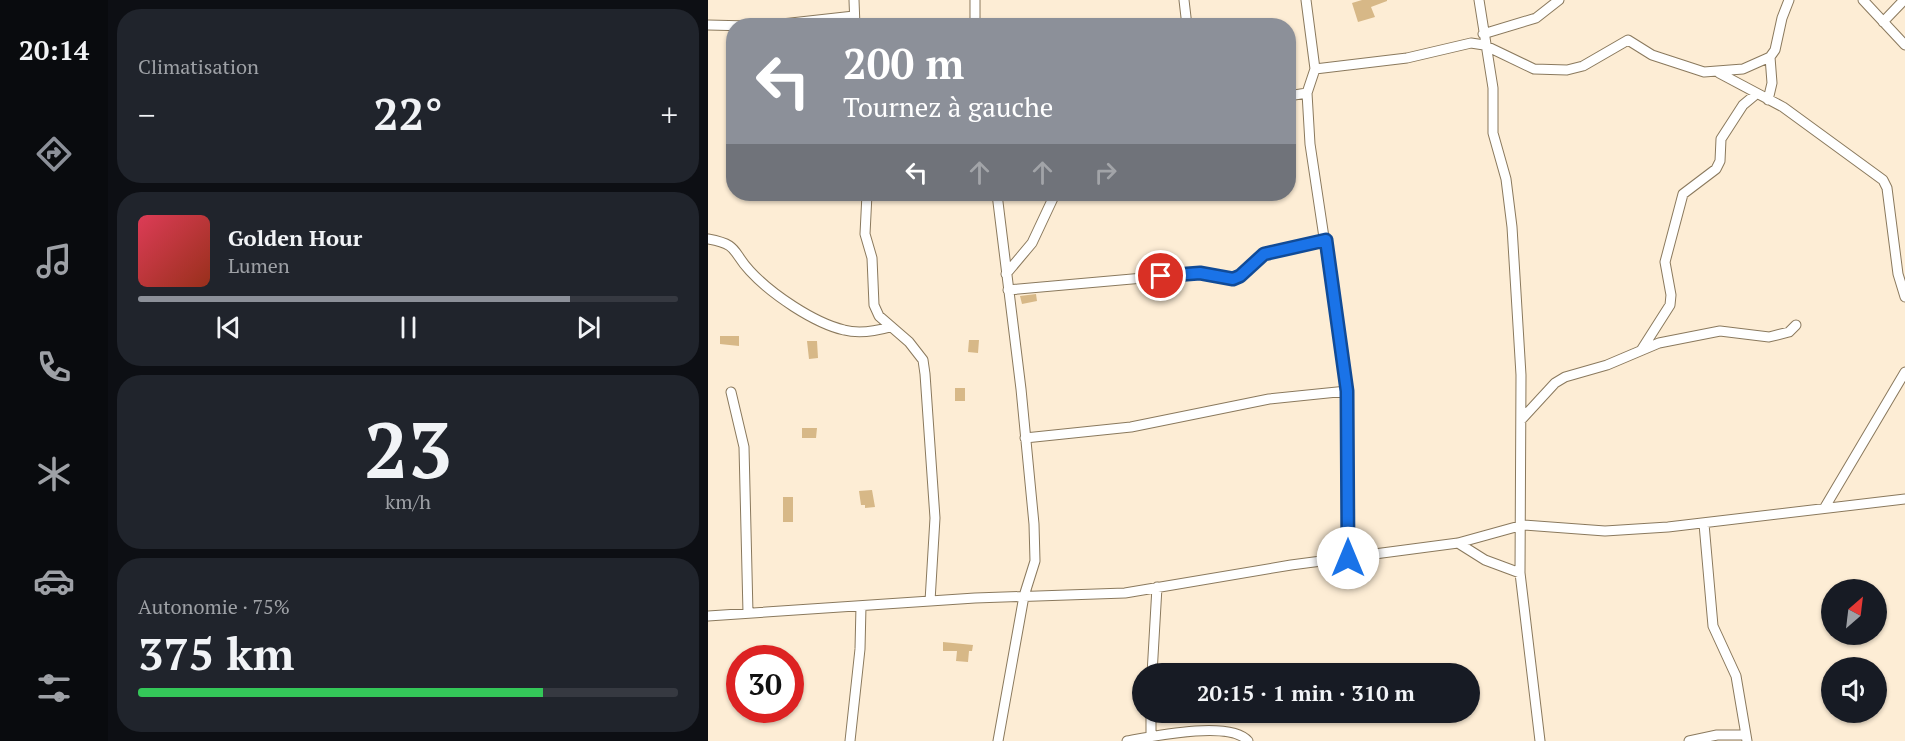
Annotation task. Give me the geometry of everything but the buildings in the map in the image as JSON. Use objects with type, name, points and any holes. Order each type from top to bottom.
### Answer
[{"type":"street","points":[[854,0],[855,18]]},
{"type":"street","points":[[975,0],[975,18]]},
{"type":"street","points":[[1184,0],[1186,18]]},
{"type":"street","points":[[1306,0],[1315,69],[1307,93],[1310,144],[1347,391],[1348,558]]},
{"type":"street","points":[[1479,0],[1493,88],[1493,133],[1506,179],[1512,227],[1517,289],[1521,420],[1523,525],[1521,573],[1540,741]]},
{"type":"street","points":[[1315,69],[1407,58],[1471,43],[1536,18],[1559,0]]},
{"type":"street","points":[[1484,39],[1534,69],[1567,70],[1583,66],[1628,40],[1663,59],[1704,72],[1719,73],[1743,69],[1770,57],[1775,50],[1782,18],[1789,0]]},
{"type":"street","points":[[1863,0],[1905,45]]},
{"type":"street","points":[[1883,21],[1904,0]]},
{"type":"street","points":[[708,25],[726,25]]},
{"type":"street","points":[[1768,100],[1772,83],[1770,57]]},
{"type":"street","points":[[1719,73],[1755,95],[1783,107],[1883,180],[1887,188],[1898,274],[1905,297]]},
{"type":"street","points":[[1296,95],[1307,93]]},
{"type":"street","points":[[1641,351],[1670,305],[1671,295],[1665,262],[1683,194],[1716,169],[1720,161],[1721,139],[1743,105],[1755,95]]},
{"type":"street","points":[[867,201],[865,234],[872,258],[872,293],[879,316],[909,342],[923,360],[935,518],[930,601]]},
{"type":"street","points":[[998,201],[1034,524],[1035,561],[1024,596],[999,741]]},
{"type":"street","points":[[1006,274],[1032,243],[1052,201]]},
{"type":"street","points":[[708,239],[733,247],[751,273],[791,303],[822,322],[845,331],[874,331],[890,327]]},
{"type":"street","points":[[1008,290],[1200,273],[1233,279],[1240,276],[1264,254],[1326,240]]},
{"type":"street","points":[[1521,420],[1555,383],[1565,377],[1659,343],[1720,331],[1769,337],[1789,332],[1796,325]]},
{"type":"street","points":[[1825,507],[1905,372]]},
{"type":"street","points":[[1025,438],[1131,427],[1269,399],[1347,391]]},
{"type":"street","points":[[731,392],[744,447],[748,613]]},
{"type":"street","points":[[708,616],[930,601],[1125,593],[1291,564],[1458,543],[1523,525],[1605,531],[1704,524],[1825,507],[1905,499]]},
{"type":"street","points":[[1689,741],[1717,735],[1746,738],[1736,676],[1713,626],[1704,524]]},
{"type":"street","points":[[1458,543],[1485,560],[1521,573]]},
{"type":"street","points":[[1153,663],[1157,587]]},
{"type":"street","points":[[850,741],[860,650],[861,606]]},
{"type":"street","points":[[1151,723],[1151,736]]},
{"type":"street","points":[[1127,741],[1151,736],[1185,737],[1234,731],[1248,741]]},
{"type":"route","points":[[1161,276],[1200,273],[1233,279],[1240,276],[1264,254],[1326,240],[1347,391],[1348,558]]}]
